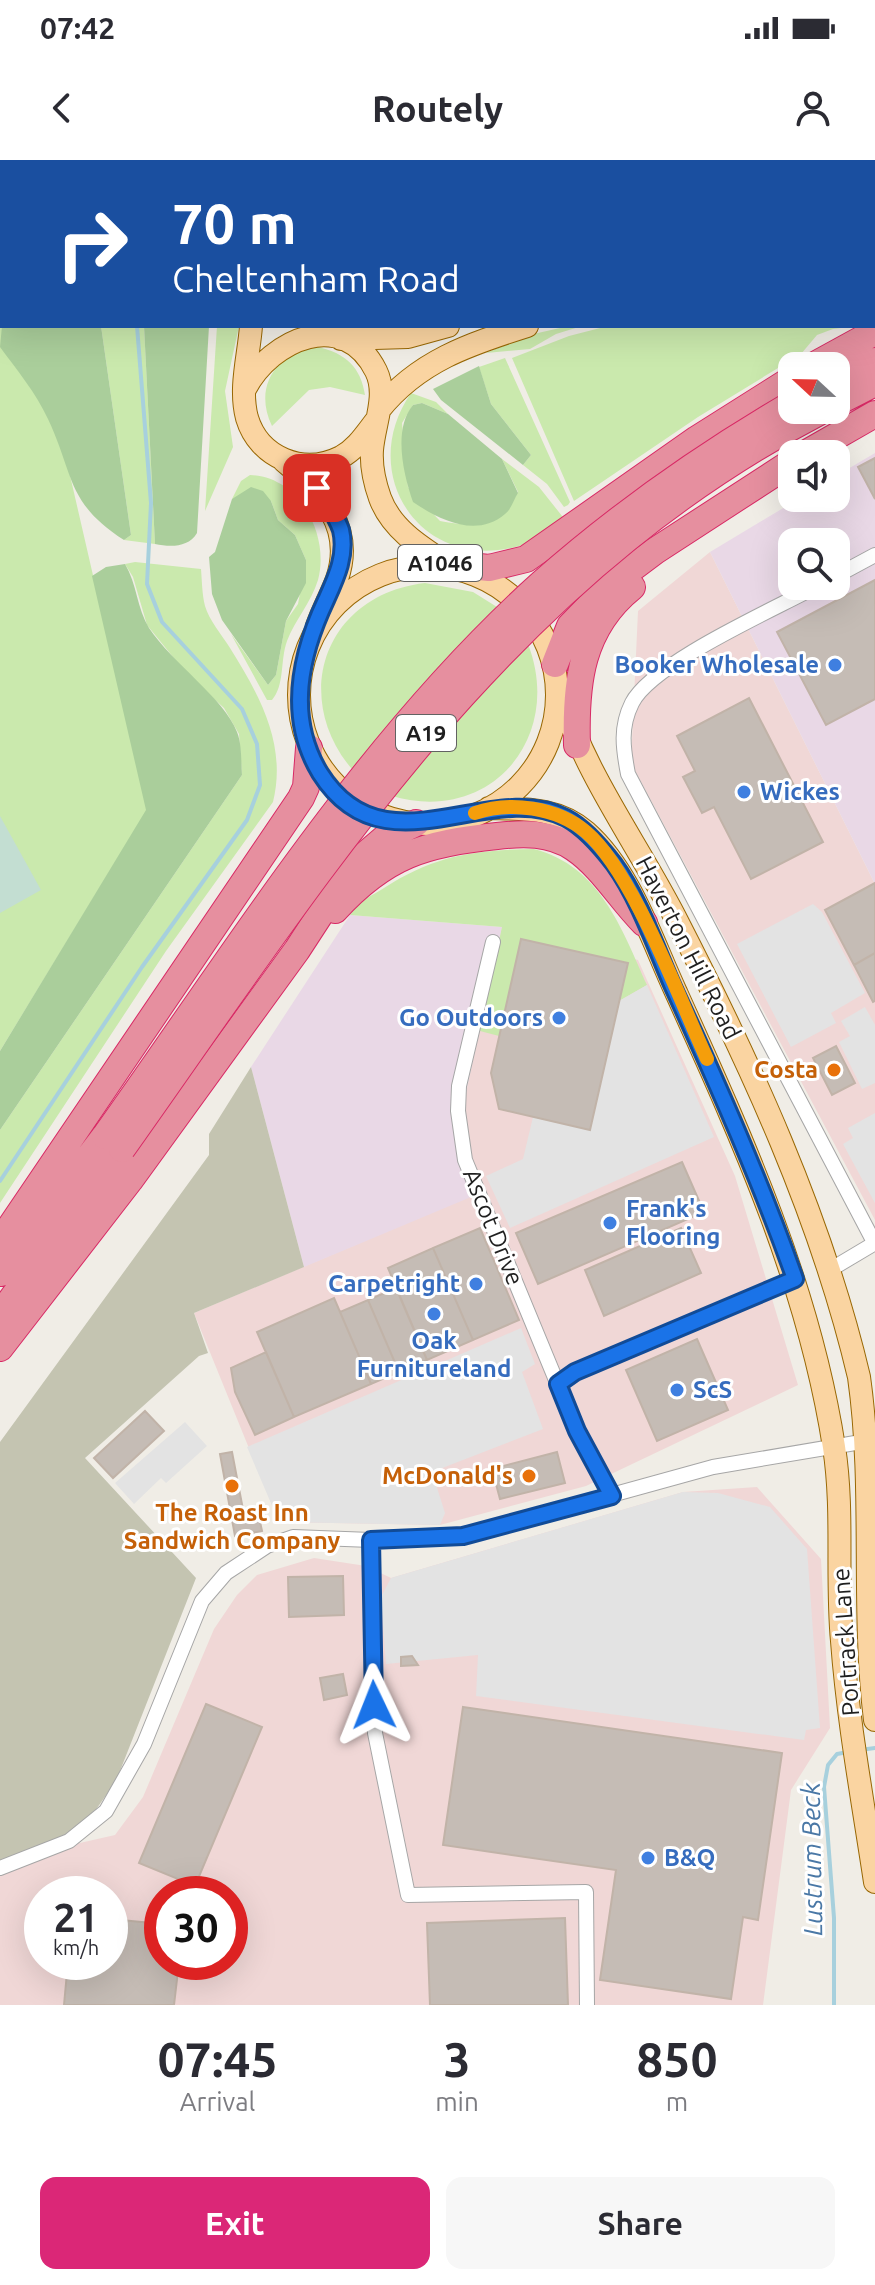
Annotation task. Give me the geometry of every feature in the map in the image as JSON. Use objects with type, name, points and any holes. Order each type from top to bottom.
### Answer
[{"type":"highway","points":[[839,352],[875,332]]},
{"type":"highway","points":[[850,373],[875,361]]},
{"type":"highway","points":[[850,396],[875,383]]},
{"type":"highway","points":[[452,564],[489,568],[526,559],[697,439],[778,388]]},
{"type":"highway","name":"A19","points":[[0,1315],[113,1142],[340,810],[412,718],[541,585],[620,518],[721,445],[778,412]]},
{"type":"highway","points":[[829,440],[875,414]]},
{"type":"highway","name":"A19","points":[[0,1273],[113,1142],[357,819],[479,674],[552,601],[634,533],[734,462],[799,424]]},
{"type":"highway","points":[[555,664],[570,626],[589,604],[655,551],[778,471]]},
{"type":"highway","points":[[577,745],[575,697],[580,667],[598,624],[623,594],[706,520]]},
{"type":"highway","points":[[0,1242],[201,941],[301,798],[306,787],[309,748]]},
{"type":"highway","points":[[0,1348],[120,1192],[297,950],[351,867],[376,844],[416,823]]},
{"type":"highway","name":"A1046","points":[[297,950],[344,900],[398,858],[444,841],[524,833],[556,838],[574,848],[602,872],[619,899],[644,923]]},
{"type":"main road","name":"A1046","points":[[251,328],[245,389],[246,414],[252,432],[273,456],[284,461],[317,488],[334,513],[341,533],[342,556],[337,579],[313,638],[299,684],[303,728],[309,748],[328,783],[359,809],[382,818],[416,823],[456,819],[489,808],[517,790],[542,757],[557,718],[559,691],[555,664],[532,617],[509,592],[452,564],[408,537],[391,520],[380,499],[371,454],[381,394],[376,372],[361,352],[322,334]]},
{"type":"main road","points":[[245,389],[256,368],[289,343],[322,334],[408,337],[441,328]]},
{"type":"main road","points":[[284,461],[314,463],[342,457],[357,445],[409,377],[445,355],[521,328]]},
{"type":"main road","name":"A1046","points":[[313,638],[354,592],[371,581],[452,564]]},
{"type":"main road","name":"Haverton Hill Road","points":[[559,691],[577,745],[674,916],[749,1067],[828,1271],[874,1440]]},
{"type":"main road","name":"Haverton Hill Road","points":[[489,808],[537,809],[565,818],[587,832],[615,866],[644,923],[757,1174],[795,1279],[817,1357],[834,1449]]},
{"type":"main road","name":"Portrack Lane","points":[[874,1440],[875,1494],[868,1645],[875,1720]]},
{"type":"main road","name":"Portrack Lane","points":[[834,1449],[839,1507],[841,1638],[875,1882]]},
{"type":"street","points":[[838,435],[875,423]]},
{"type":"street","points":[[850,568],[875,555]]},
{"type":"street","points":[[791,600],[661,671],[634,700],[624,724],[622,745],[628,774],[875,1243],[828,1271]]},
{"type":"street","name":"Ascot Drive","points":[[493,942],[459,1086],[461,1138],[483,1208],[577,1431],[612,1496]]},
{"type":"street","points":[[558,1384],[575,1372],[795,1279]]},
{"type":"street","points":[[0,1868],[69,1841],[106,1811],[144,1744],[202,1601],[226,1573],[267,1546],[293,1537],[371,1540],[463,1536],[713,1467],[874,1440]]},
{"type":"street","points":[[371,1540],[375,1733],[408,1895],[586,1892],[587,2005]]},
{"type":"shaded area","points":[[875,453],[875,884],[710,552],[778,511],[850,512],[850,468]]},
{"type":"shaded area","points":[[710,552],[875,884],[875,1220],[631,763],[638,611]]},
{"type":"shaded area","points":[[0,816],[41,890],[0,913]]},
{"type":"shaded area","points":[[813,904],[822,912],[865,993],[831,1013],[836,1023],[791,1047],[737,944]]},
{"type":"shaded area","points":[[350,915],[502,927],[465,1097],[471,1197],[304,1267],[251,1067]]},
{"type":"shaded area","points":[[502,927],[638,960],[735,1176],[798,1385],[586,1486],[440,1525],[279,1522],[194,1313],[471,1196],[465,1097]]},
{"type":"shaded area","points":[[647,985],[714,1137],[510,1228],[486,1176],[523,1159],[533,1117],[590,1129],[619,1001]]},
{"type":"shaded area","points":[[865,1007],[875,1025],[875,1083],[862,1089],[839,1042],[850,1036],[841,1021]]},
{"type":"shaded area","points":[[251,1067],[304,1267],[194,1313],[208,1353],[199,1356],[85,1458],[196,1578],[116,1781],[71,1845],[0,1869],[0,1442],[209,1155],[209,1134]]},
{"type":"shaded area","points":[[875,1113],[875,1203],[843,1144],[853,1138],[848,1128]]},
{"type":"shaded area","points":[[521,1328],[535,1364],[522,1372],[543,1429],[432,1472],[445,1513],[440,1525],[279,1522],[247,1447]]},
{"type":"shaded area","points":[[185,1422],[207,1446],[166,1483],[161,1478],[134,1504],[115,1483]]},
{"type":"shaded area","points":[[757,1487],[821,1559],[830,1728],[791,1790],[763,2005],[0,2005],[0,1869],[71,1845],[115,1835],[143,1797],[214,1629],[237,1595],[257,1575],[314,1558],[366,1566],[391,1578],[683,1492]]},
{"type":"shaded area","points":[[683,1492],[718,1493],[770,1507],[807,1549],[820,1728],[806,1730],[804,1740],[476,1696],[478,1655],[386,1664],[381,1597],[391,1578]]},
{"type":"green space","points":[[0,328],[70,328],[46,371],[147,810],[0,1051]]},
{"type":"green space","points":[[2,328],[101,328],[131,535],[124,540],[91,513],[81,500],[43,409],[0,347]]},
{"type":"green space","points":[[101,328],[144,328],[155,544],[124,540],[131,535]]},
{"type":"green space","points":[[144,328],[209,328],[197,533],[189,541],[178,545],[155,544]]},
{"type":"green space","points":[[217,328],[239,328],[225,391],[233,447],[205,511]]},
{"type":"green space","points":[[576,328],[556,334],[530,349],[486,353],[529,335]]},
{"type":"green space","points":[[600,328],[841,328],[817,335],[803,352],[778,352],[778,368],[698,417],[574,501],[512,358],[569,336]]},
{"type":"green space","points":[[318,347],[344,357],[350,363],[360,377],[365,395],[330,387],[309,390],[272,426],[265,398],[272,374],[290,356]]},
{"type":"green space","points":[[505,358],[570,502],[564,507],[547,484],[523,465],[531,455],[491,404],[479,367]]},
{"type":"green space","points":[[479,366],[491,404],[531,455],[523,465],[441,400],[433,389]]},
{"type":"green space","points":[[411,393],[436,402],[448,414],[422,403],[413,405],[402,423],[408,487],[440,521],[486,523],[503,513],[518,492],[502,459],[539,487],[566,521],[518,546],[478,550],[448,543],[424,528],[406,507],[394,482],[391,453],[396,423]]},
{"type":"green space","points":[[422,403],[448,414],[502,459],[518,493],[505,514],[494,521],[470,526],[445,520],[413,502],[403,465],[403,426],[413,405]]},
{"type":"green space","points":[[250,475],[268,478],[297,497],[315,528],[321,563],[318,580],[287,641],[281,680],[272,700],[267,700],[231,634],[268,685],[276,675],[286,621],[298,604],[306,560],[295,535],[278,520],[271,501],[242,496],[232,499],[241,481]]},
{"type":"green space","points":[[251,487],[263,491],[271,501],[278,520],[295,535],[306,560],[306,583],[286,621],[276,675],[268,685],[222,620],[212,594],[209,557],[215,552],[232,499]]},
{"type":"green space","points":[[135,562],[201,569],[207,611],[251,684],[268,722],[276,761],[273,802],[166,951],[0,1203],[0,1130],[242,775],[239,734],[224,708],[186,673],[147,625],[133,577],[125,564]]},
{"type":"green space","points":[[125,564],[149,628],[230,719],[240,742],[242,775],[0,1130],[0,1051],[146,810],[92,576],[106,567]]},
{"type":"green space","points":[[425,583],[473,592],[505,612],[358,776],[337,747],[324,716],[321,686],[327,656],[340,630],[361,608],[390,592]]},
{"type":"green space","points":[[528,644],[537,678],[536,711],[527,741],[511,766],[488,785],[460,798],[428,802],[392,796],[453,721]]},
{"type":"green space","points":[[534,849],[557,857],[592,885],[618,922],[647,985],[619,1001],[628,963],[522,939],[499,1036],[480,1031],[502,927],[350,915],[370,896],[438,861],[474,853]]},
{"type":"building","points":[[875,458],[875,499],[858,467]]},
{"type":"building","name":"Booker Wholesale","points":[[875,580],[875,699],[826,725],[777,632],[837,600],[850,600],[850,593]]},
{"type":"building","name":"Wickes","points":[[749,698],[823,842],[751,879],[714,807],[702,813],[683,777],[695,771],[677,736]]},
{"type":"building","points":[[875,883],[875,953],[854,965],[825,910]]},
{"type":"building","name":"Go Outdoors","points":[[521,939],[628,963],[590,1130],[499,1109],[491,1073]]},
{"type":"building","points":[[875,953],[875,1001],[873,1002],[854,965]]},
{"type":"building","name":"Costa","points":[[836,1046],[855,1083],[832,1095],[813,1058]]},
{"type":"building","name":"Frank's Flooring","points":[[682,1162],[704,1212],[538,1284],[516,1233]]},
{"type":"building","name":"Carpetright","points":[[480,1228],[519,1320],[473,1340],[433,1248]]},
{"type":"building","points":[[681,1228],[701,1273],[604,1316],[585,1270]]},
{"type":"building","name":"Oak Furnitureland","points":[[433,1248],[473,1340],[427,1360],[388,1268]]},
{"type":"building","points":[[396,1288],[427,1360],[399,1372],[368,1300]]},
{"type":"building","points":[[334,1298],[371,1384],[294,1417],[257,1332]]},
{"type":"building","points":[[368,1300],[399,1372],[371,1384],[340,1312]]},
{"type":"building","name":"ScS","points":[[697,1339],[728,1410],[657,1441],[626,1370]]},
{"type":"building","points":[[266,1352],[294,1417],[255,1435],[235,1392],[231,1368]]},
{"type":"building","points":[[145,1411],[164,1431],[113,1478],[94,1458]]},
{"type":"building","name":"The Roast Inn Sandwich Company","points":[[232,1452],[245,1520],[259,1517],[262,1531],[235,1536],[220,1454]]},
{"type":"building","name":"McDonald's","points":[[557,1452],[565,1483],[500,1499],[492,1469]]},
{"type":"building","points":[[343,1576],[344,1615],[289,1617],[288,1577]]},
{"type":"building","points":[[412,1656],[418,1665],[401,1666],[401,1657]]},
{"type":"building","points":[[343,1674],[347,1695],[324,1700],[320,1678]]},
{"type":"building","points":[[206,1704],[262,1727],[199,1876],[171,1876],[139,1863]]},
{"type":"building","name":"B&Q","points":[[463,1707],[782,1753],[758,1920],[743,1917],[731,1999],[600,1980],[616,1870],[443,1845]]},
{"type":"building","points":[[565,1918],[568,2005],[430,2005],[427,1923]]},
{"type":"building","points":[[128,1921],[144,1922],[144,1980],[177,1980],[174,2005],[64,2005],[66,1980],[128,1980]]},
{"type":"waterway","points":[[0,1181],[142,967],[247,820],[260,785],[257,744],[242,709],[162,622],[147,584],[151,503],[137,328]]},
{"type":"waterway","name":"Lustrum Beck","points":[[860,1750],[875,1748]]},
{"type":"waterway","name":"Lustrum Beck","points":[[834,2005],[834,1918],[824,1787],[828,1765],[837,1754],[848,1752]]},
{"type":"slow traffic","points":[[475,813],[489,808],[537,809],[565,818],[587,832],[615,866],[707,1059]]},
{"type":"place","name":"Booker Wholesale","points":[[835,665]]},
{"type":"place","name":"Wickes","points":[[744,792]]},
{"type":"place","name":"Go Outdoors","points":[[559,1018]]},
{"type":"place","name":"Costa","points":[[834,1070]]},
{"type":"place","name":"Frank's Flooring","points":[[610,1223]]},
{"type":"place","name":"Carpetright","points":[[476,1284]]},
{"type":"place","name":"Oak Furnitureland","points":[[434,1314]]},
{"type":"place","name":"ScS","points":[[677,1390]]},
{"type":"place","name":"McDonald's","points":[[529,1476]]},
{"type":"place","name":"The Roast Inn Sandwich Company","points":[[232,1486]]},
{"type":"place","name":"B&Q","points":[[648,1858]]},
{"type":"route","points":[[317,488],[334,513],[341,533],[342,556],[337,579],[302,663],[299,684],[303,728],[320,772],[328,783],[359,809],[382,818],[416,823],[456,819],[489,808],[537,809],[565,818],[587,832],[615,866],[658,952],[763,1189],[795,1279],[575,1372],[558,1384],[577,1431],[612,1496],[463,1536],[371,1540],[369,1578],[374,1705]]}]
